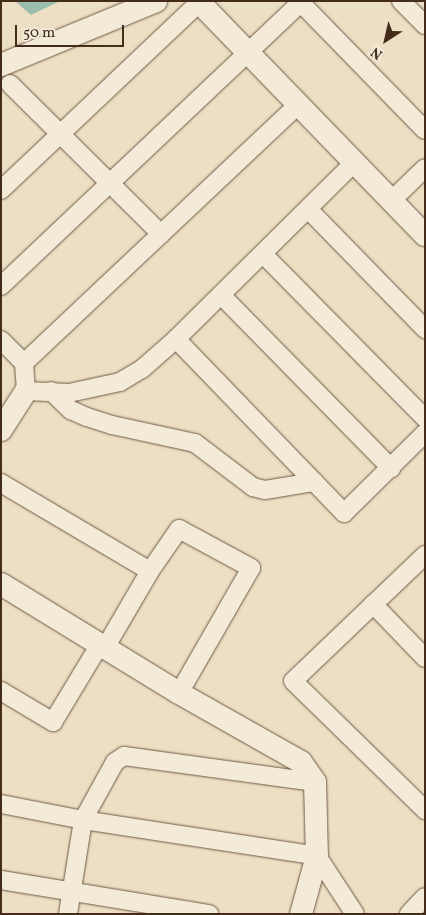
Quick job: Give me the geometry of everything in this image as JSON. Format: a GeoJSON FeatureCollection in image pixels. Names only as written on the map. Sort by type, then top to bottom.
{"type":"FeatureCollection","features":[{"type":"Feature","properties":{"kind":"street"},"geometry":{"type":"LineString","coordinates":[[1,50],[118,1]]}},
{"type":"Feature","properties":{"kind":"street"},"geometry":{"type":"LineString","coordinates":[[156,1],[3,79],[161,234]]}},
{"type":"Feature","properties":{"kind":"street"},"geometry":{"type":"LineString","coordinates":[[401,1],[425,25]]}},
{"type":"Feature","properties":{"kind":"street"},"geometry":{"type":"LineString","coordinates":[[1,190],[198,2],[425,235]]}},
{"type":"Feature","properties":{"kind":"street"},"geometry":{"type":"LineString","coordinates":[[1,286],[302,2],[425,130]]}},
{"type":"Feature","properties":{"kind":"street"},"geometry":{"type":"LineString","coordinates":[[24,363],[298,105]]}},
{"type":"Feature","properties":{"kind":"street"},"geometry":{"type":"LineString","coordinates":[[26,391],[70,393],[120,382],[142,369],[176,339],[354,163]]}},
{"type":"Feature","properties":{"kind":"street"},"geometry":{"type":"LineString","coordinates":[[391,201],[425,168]]}},
{"type":"Feature","properties":{"kind":"street"},"geometry":{"type":"LineString","coordinates":[[308,209],[425,329]]}},
{"type":"Feature","properties":{"kind":"street"},"geometry":{"type":"LineString","coordinates":[[263,254],[425,418]]}},
{"type":"Feature","properties":{"kind":"street"},"geometry":{"type":"LineString","coordinates":[[221,295],[391,468]]}},
{"type":"Feature","properties":{"kind":"street"},"geometry":{"type":"LineString","coordinates":[[176,339],[344,513],[425,434]]}},
{"type":"Feature","properties":{"kind":"street"},"geometry":{"type":"LineString","coordinates":[[1,340],[24,363],[26,391],[1,430]]}},
{"type":"Feature","properties":{"kind":"street"},"geometry":{"type":"LineString","coordinates":[[51,391],[71,410],[87,417],[112,425],[195,443],[253,487],[265,490],[314,482]]}},
{"type":"Feature","properties":{"kind":"street"},"geometry":{"type":"LineString","coordinates":[[1,483],[150,572]]}},
{"type":"Feature","properties":{"kind":"street"},"geometry":{"type":"LineString","coordinates":[[1,691],[52,722],[179,529],[251,568],[179,693]]}},
{"type":"Feature","properties":{"kind":"street"},"geometry":{"type":"LineString","coordinates":[[425,555],[293,681],[425,810]]}},
{"type":"Feature","properties":{"kind":"street"},"geometry":{"type":"LineString","coordinates":[[1,584],[179,693],[301,762],[315,782],[317,856],[302,914]]}},
{"type":"Feature","properties":{"kind":"street"},"geometry":{"type":"LineString","coordinates":[[373,604],[425,658]]}},
{"type":"Feature","properties":{"kind":"street"},"geometry":{"type":"LineString","coordinates":[[68,914],[83,820],[115,762],[124,756],[315,782]]}},
{"type":"Feature","properties":{"kind":"street"},"geometry":{"type":"LineString","coordinates":[[1,804],[83,820],[317,856],[355,914]]}},
{"type":"Feature","properties":{"kind":"street"},"geometry":{"type":"LineString","coordinates":[[1,880],[72,890],[209,914]]}},
{"type":"Feature","properties":{"kind":"street"},"geometry":{"type":"LineString","coordinates":[[409,914],[425,897]]}},
{"type":"Feature","properties":{"kind":"shaded area"},"geometry":{"type":"Polygon","coordinates":[[[15,1],[60,1],[31,15],[15,1]]]}}]}
